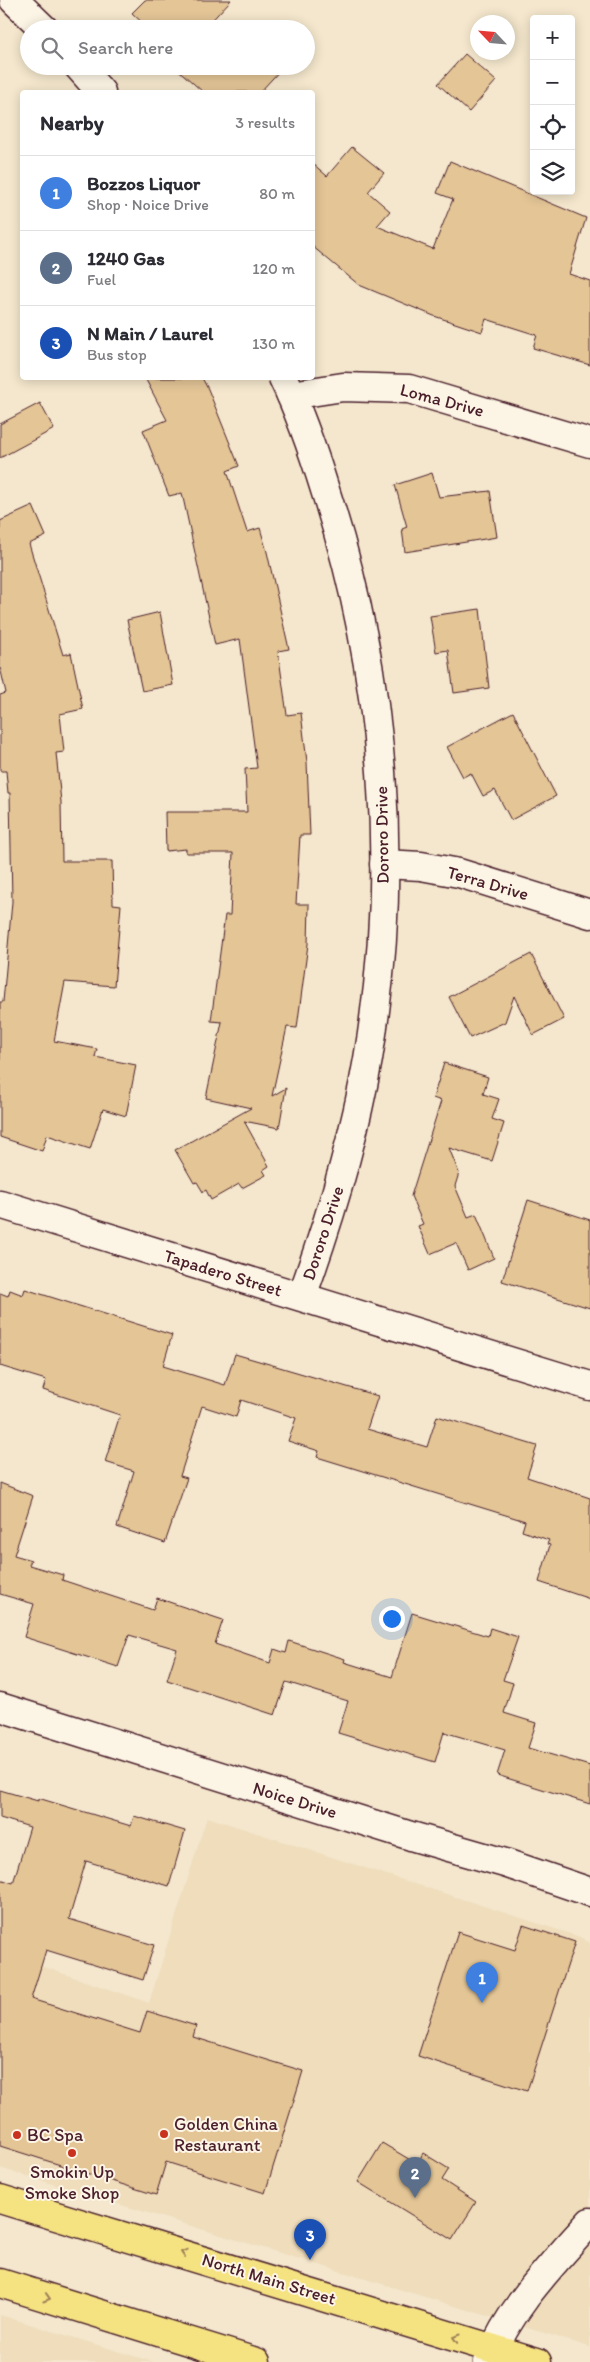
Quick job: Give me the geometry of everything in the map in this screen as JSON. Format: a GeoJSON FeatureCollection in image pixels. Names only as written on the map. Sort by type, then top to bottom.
{"type":"FeatureCollection","features":[{"type":"Feature","properties":{"kind":"main road","name":"North Main Street"},"geometry":{"type":"LineString","coordinates":[[0,2198],[491,2355],[537,2362]]}},
{"type":"Feature","properties":{"kind":"main road"},"geometry":{"type":"LineString","coordinates":[[0,2283],[256,2362]]}},
{"type":"Feature","properties":{"kind":"street"},"geometry":{"type":"LineString","coordinates":[[14,0],[35,20]]}},
{"type":"Feature","properties":{"kind":"street"},"geometry":{"type":"LineString","coordinates":[[86,75],[99,90]]}},
{"type":"Feature","properties":{"kind":"street","name":"Loma Drive"},"geometry":{"type":"LineString","coordinates":[[287,386],[409,389],[590,443]]}},
{"type":"Feature","properties":{"kind":"street","name":"Dororo Drive"},"geometry":{"type":"LineString","coordinates":[[287,386],[317,464],[340,535],[364,633],[378,732],[384,864],[381,942],[368,1060],[334,1205],[302,1296]]}},
{"type":"Feature","properties":{"kind":"street","name":"Terra Drive"},"geometry":{"type":"LineString","coordinates":[[384,864],[421,866],[459,873],[590,914]]}},
{"type":"Feature","properties":{"kind":"street","name":"Tapadero Street"},"geometry":{"type":"LineString","coordinates":[[0,1204],[590,1386]]}},
{"type":"Feature","properties":{"kind":"street","name":"Noice Drive"},"geometry":{"type":"LineString","coordinates":[[0,1707],[392,1830],[505,1863],[590,1892]]}},
{"type":"Feature","properties":{"kind":"street"},"geometry":{"type":"LineString","coordinates":[[491,2355],[508,2321],[529,2291],[590,2222]]}},
{"type":"Feature","properties":{"kind":"shaded area"},"geometry":{"type":"Polygon","coordinates":[[[207,1817],[580,1937],[590,1943],[590,2347],[0,2168],[0,1952],[149,2003],[207,1817]]]}},
{"type":"Feature","properties":{"kind":"shaded area"},"geometry":{"type":"Polygon","coordinates":[[[0,2315],[153,2362],[0,2362],[0,2315]]]}},
{"type":"Feature","properties":{"kind":"building"},"geometry":{"type":"Polygon","coordinates":[[[145,0],[231,0],[212,20],[139,20],[132,13],[145,0]]]}},
{"type":"Feature","properties":{"kind":"building"},"geometry":{"type":"Polygon","coordinates":[[[465,54],[496,81],[469,112],[438,84],[465,54]]]}},
{"type":"Feature","properties":{"kind":"building"},"geometry":{"type":"Polygon","coordinates":[[[184,75],[276,75],[262,90],[201,90],[184,75]]]}},
{"type":"Feature","properties":{"kind":"building"},"geometry":{"type":"Polygon","coordinates":[[[352,147],[384,173],[368,192],[390,211],[377,226],[433,249],[453,199],[437,193],[450,161],[586,218],[569,274],[590,281],[590,365],[533,348],[537,335],[486,319],[482,332],[434,316],[359,285],[315,248],[315,166],[327,176],[352,147]]]}},
{"type":"Feature","properties":{"kind":"building"},"geometry":{"type":"Polygon","coordinates":[[[146,380],[203,380],[239,466],[227,471],[247,532],[260,528],[267,552],[289,649],[278,651],[287,715],[301,713],[307,762],[310,835],[300,835],[296,904],[309,904],[308,944],[297,1028],[287,1027],[272,1096],[286,1088],[279,1128],[244,1121],[269,1166],[263,1170],[266,1175],[242,1188],[239,1184],[211,1200],[206,1190],[203,1192],[197,1182],[194,1183],[175,1150],[251,1108],[206,1098],[222,1022],[211,1021],[225,915],[230,915],[233,853],[186,853],[186,849],[166,851],[165,812],[247,812],[245,769],[257,768],[240,639],[215,645],[182,493],[169,496],[143,430],[167,420],[146,380]]]}},
{"type":"Feature","properties":{"kind":"building"},"geometry":{"type":"Polygon","coordinates":[[[40,403],[54,429],[0,458],[0,424],[40,403]]]}},
{"type":"Feature","properties":{"kind":"building"},"geometry":{"type":"Polygon","coordinates":[[[432,473],[439,497],[490,491],[497,537],[405,552],[402,529],[407,527],[395,485],[432,473]]]}},
{"type":"Feature","properties":{"kind":"building"},"geometry":{"type":"Polygon","coordinates":[[[33,506],[46,536],[29,544],[63,655],[71,653],[83,709],[60,714],[64,752],[56,753],[61,802],[62,861],[112,861],[113,904],[121,905],[114,986],[65,982],[54,1041],[97,1049],[95,1057],[136,1065],[126,1116],[103,1109],[90,1149],[47,1135],[42,1151],[0,1137],[0,1002],[3,1002],[12,902],[10,793],[8,793],[6,771],[0,771],[0,695],[6,693],[0,667],[0,521],[33,506]]]}},
{"type":"Feature","properties":{"kind":"building"},"geometry":{"type":"Polygon","coordinates":[[[480,609],[489,688],[454,693],[448,650],[436,652],[430,616],[480,609]]]}},
{"type":"Feature","properties":{"kind":"building"},"geometry":{"type":"Polygon","coordinates":[[[160,612],[173,685],[142,691],[127,620],[160,612]]]}},
{"type":"Feature","properties":{"kind":"building"},"geometry":{"type":"Polygon","coordinates":[[[513,712],[556,796],[511,820],[495,790],[483,796],[471,773],[463,777],[447,747],[513,712]]]}},
{"type":"Feature","properties":{"kind":"building"},"geometry":{"type":"Polygon","coordinates":[[[531,954],[564,1019],[533,1035],[514,996],[505,1022],[470,1038],[449,997],[531,954]]]}},
{"type":"Feature","properties":{"kind":"building"},"geometry":{"type":"Polygon","coordinates":[[[444,1063],[488,1077],[483,1094],[499,1099],[492,1119],[504,1123],[492,1161],[449,1148],[459,1173],[455,1186],[468,1217],[476,1214],[494,1258],[468,1270],[456,1243],[430,1254],[418,1226],[423,1224],[411,1196],[441,1101],[433,1098],[444,1063]]]}},
{"type":"Feature","properties":{"kind":"building"},"geometry":{"type":"Polygon","coordinates":[[[528,1200],[590,1220],[590,1308],[502,1281],[528,1200]]]}},
{"type":"Feature","properties":{"kind":"building"},"geometry":{"type":"Polygon","coordinates":[[[25,1289],[172,1335],[163,1366],[225,1385],[235,1354],[378,1396],[367,1429],[427,1447],[437,1416],[537,1446],[527,1477],[590,1498],[590,1599],[539,1582],[550,1545],[547,1544],[549,1540],[522,1531],[525,1521],[317,1457],[319,1451],[288,1441],[296,1418],[241,1400],[236,1417],[202,1406],[180,1476],[187,1478],[165,1543],[117,1527],[134,1471],[105,1462],[120,1415],[43,1390],[46,1380],[0,1366],[0,1293],[8,1296],[10,1290],[23,1295],[25,1289]]]}},
{"type":"Feature","properties":{"kind":"building"},"geometry":{"type":"Polygon","coordinates":[[[0,1483],[33,1496],[14,1555],[31,1560],[29,1565],[63,1575],[62,1580],[153,1610],[157,1598],[223,1620],[215,1644],[270,1663],[274,1649],[286,1653],[289,1641],[345,1659],[344,1662],[392,1677],[412,1613],[488,1636],[490,1628],[518,1637],[503,1680],[513,1683],[504,1713],[536,1723],[528,1748],[590,1766],[590,1804],[497,1775],[505,1750],[444,1732],[435,1762],[338,1733],[348,1701],[286,1682],[275,1715],[167,1680],[177,1649],[129,1635],[118,1667],[24,1637],[34,1604],[0,1594],[0,1483]]]}},
{"type":"Feature","properties":{"kind":"building"},"geometry":{"type":"Polygon","coordinates":[[[0,1790],[38,1801],[38,1798],[131,1826],[134,1816],[185,1831],[169,1886],[86,1861],[69,1919],[154,1945],[143,1980],[46,1950],[31,1999],[140,2033],[147,2011],[196,2026],[193,2037],[303,2071],[265,2193],[166,2162],[156,2195],[0,2146],[0,1879],[13,1883],[30,1827],[0,1818],[0,1790]]]}},
{"type":"Feature","properties":{"kind":"building"},"geometry":{"type":"Polygon","coordinates":[[[523,1925],[575,1942],[527,2091],[418,2056],[458,1932],[515,1950],[523,1925]]]}},
{"type":"Feature","properties":{"kind":"building"},"geometry":{"type":"Polygon","coordinates":[[[382,2143],[417,2164],[423,2153],[449,2169],[442,2180],[476,2202],[452,2240],[358,2182],[382,2143]]]}},
{"type":"Feature","properties":{"kind":"place","name":"Bozzos Liquor"},"geometry":{"type":"Point","coordinates":[482,2003]}},
{"type":"Feature","properties":{"kind":"place","name":"Golden China Restaurant"},"geometry":{"type":"Point","coordinates":[164,2134]}},
{"type":"Feature","properties":{"kind":"place","name":"BC Spa"},"geometry":{"type":"Point","coordinates":[17,2135]}},
{"type":"Feature","properties":{"kind":"place","name":"Smokin Up Smoke Shop"},"geometry":{"type":"Point","coordinates":[72,2153]}},
{"type":"Feature","properties":{"kind":"place","name":"1240 Gas"},"geometry":{"type":"Point","coordinates":[415,2198]}},
{"type":"Feature","properties":{"kind":"place","name":"N Main / Laurel"},"geometry":{"type":"Point","coordinates":[310,2260]}}]}
